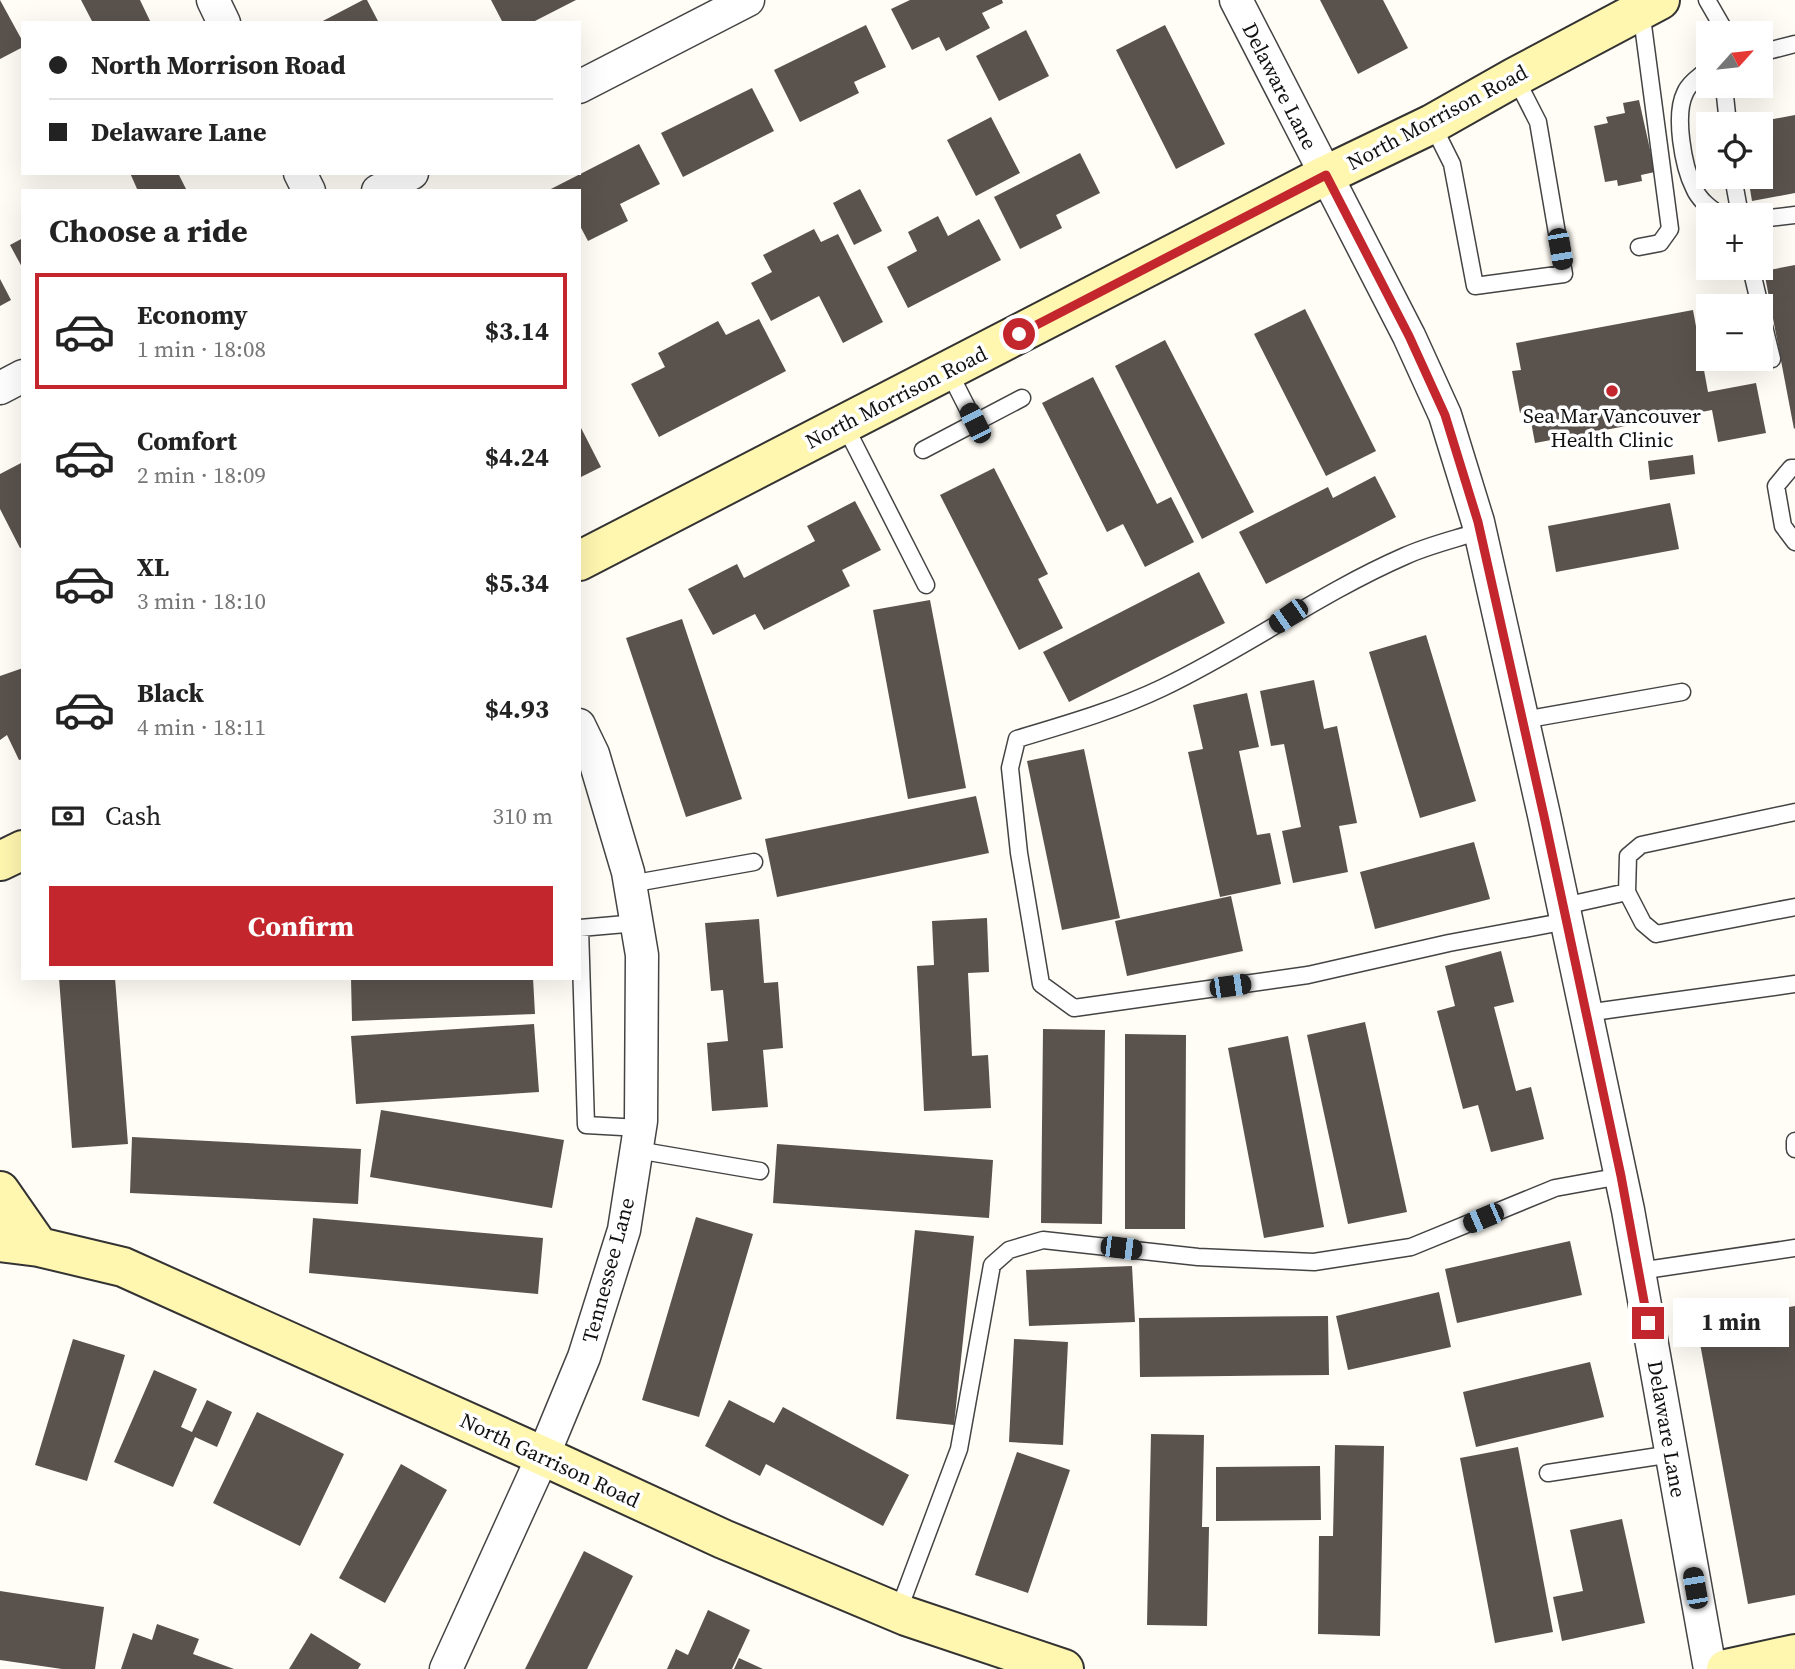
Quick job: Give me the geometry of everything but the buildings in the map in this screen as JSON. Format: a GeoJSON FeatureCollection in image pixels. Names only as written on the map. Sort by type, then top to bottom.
{"type":"FeatureCollection","features":[{"type":"Feature","properties":{"kind":"street"},"geometry":{"type":"LineString","coordinates":[[213,0],[223,21]]}},
{"type":"Feature","properties":{"kind":"street"},"geometry":{"type":"LineString","coordinates":[[581,86],[694,12],[748,0]]}},
{"type":"Feature","properties":{"kind":"street","name":"Delaware Lane"},"geometry":{"type":"LineString","coordinates":[[1236,0],[1409,336],[1445,415],[1480,531],[1621,1176],[1710,1669]]}},
{"type":"Feature","properties":{"kind":"street","name":"North Morrison Road"},"geometry":{"type":"LineString","coordinates":[[581,560],[1326,175],[1432,124],[1515,76],[1650,5]]}},
{"type":"Feature","properties":{"kind":"street"},"geometry":{"type":"LineString","coordinates":[[382,189],[408,175]]}},
{"type":"Feature","properties":{"kind":"street"},"geometry":{"type":"LineString","coordinates":[[0,388],[21,377]]}},
{"type":"Feature","properties":{"kind":"street","name":"Tennessee Lane"},"geometry":{"type":"LineString","coordinates":[[446,1669],[544,1456],[584,1357],[624,1230],[639,1139],[642,955],[630,884],[593,754],[581,729]]}},
{"type":"Feature","properties":{"kind":"street"},"geometry":{"type":"LineString","coordinates":[[0,861],[21,851]]}},
{"type":"Feature","properties":{"kind":"street"},"geometry":{"type":"LineString","coordinates":[[0,1191],[39,1247]]}},
{"type":"Feature","properties":{"kind":"street","name":"North Garrison Road"},"geometry":{"type":"LineString","coordinates":[[0,1242],[39,1247],[123,1267],[723,1539],[898,1612],[1064,1669]]}},
{"type":"Feature","properties":{"kind":"street"},"geometry":{"type":"LineString","coordinates":[[1726,1669],[1795,1654]]}},
{"type":"Feature","properties":{"kind":"lane"},"geometry":{"type":"LineString","coordinates":[[1707,0],[1719,21]]}},
{"type":"Feature","properties":{"kind":"lane"},"geometry":{"type":"LineString","coordinates":[[1639,247],[1660,243],[1670,229],[1650,5]]}},
{"type":"Feature","properties":{"kind":"lane"},"geometry":{"type":"LineString","coordinates":[[1773,49],[1795,44]]}},
{"type":"Feature","properties":{"kind":"lane"},"geometry":{"type":"LineString","coordinates":[[1432,124],[1452,163],[1475,286],[1564,274],[1538,122],[1515,76]]}},
{"type":"Feature","properties":{"kind":"lane"},"geometry":{"type":"LineString","coordinates":[[1696,81],[1685,91],[1679,113],[1686,166],[1694,190],[1704,203]]}},
{"type":"Feature","properties":{"kind":"lane"},"geometry":{"type":"LineString","coordinates":[[1773,218],[1795,215]]}},
{"type":"Feature","properties":{"kind":"lane"},"geometry":{"type":"LineString","coordinates":[[948,370],[975,423]]}},
{"type":"Feature","properties":{"kind":"lane"},"geometry":{"type":"LineString","coordinates":[[923,450],[1022,398]]}},
{"type":"Feature","properties":{"kind":"lane"},"geometry":{"type":"LineString","coordinates":[[844,424],[926,585]]}},
{"type":"Feature","properties":{"kind":"lane"},"geometry":{"type":"LineString","coordinates":[[1795,468],[1791,468],[1776,486],[1783,526],[1795,542]]}},
{"type":"Feature","properties":{"kind":"lane"},"geometry":{"type":"LineString","coordinates":[[1480,531],[1406,555],[1288,616],[1255,639],[1163,688],[1110,710],[1017,739],[1010,768],[1019,853],[1041,984],[1074,1008],[1308,975],[1565,913],[1627,892]]}},
{"type":"Feature","properties":{"kind":"lane"},"geometry":{"type":"LineString","coordinates":[[1523,720],[1682,692]]}},
{"type":"Feature","properties":{"kind":"lane"},"geometry":{"type":"LineString","coordinates":[[1795,812],[1641,845],[1628,856],[1627,892],[1643,923],[1656,934],[1795,906]]}},
{"type":"Feature","properties":{"kind":"lane"},"geometry":{"type":"LineString","coordinates":[[630,884],[754,862]]}},
{"type":"Feature","properties":{"kind":"lane"},"geometry":{"type":"LineString","coordinates":[[581,928],[637,923]]}},
{"type":"Feature","properties":{"kind":"lane"},"geometry":{"type":"LineString","coordinates":[[581,961],[586,1125],[761,1171]]}},
{"type":"Feature","properties":{"kind":"lane"},"geometry":{"type":"LineString","coordinates":[[1587,1013],[1795,984]]}},
{"type":"Feature","properties":{"kind":"lane"},"geometry":{"type":"LineString","coordinates":[[1795,1141],[1795,1149]]}},
{"type":"Feature","properties":{"kind":"lane"},"geometry":{"type":"LineString","coordinates":[[898,1612],[959,1449],[992,1265],[1009,1250],[1043,1240],[1198,1257],[1314,1262],[1411,1247],[1555,1188],[1621,1176]]}},
{"type":"Feature","properties":{"kind":"lane"},"geometry":{"type":"LineString","coordinates":[[1639,1271],[1795,1248]]}},
{"type":"Feature","properties":{"kind":"lane"},"geometry":{"type":"LineString","coordinates":[[1548,1473],[1672,1454]]}},
{"type":"Feature","properties":{"kind":"place","name":"Sea Mar Vancouver Health Clinic"},"geometry":{"type":"Point","coordinates":[1612,391]}},
{"type":"Feature","properties":{"kind":"route"},"geometry":{"type":"LineString","coordinates":[[1019,334],[1326,175],[1409,336],[1445,415],[1478,522],[1621,1176],[1648,1323]]}}]}
